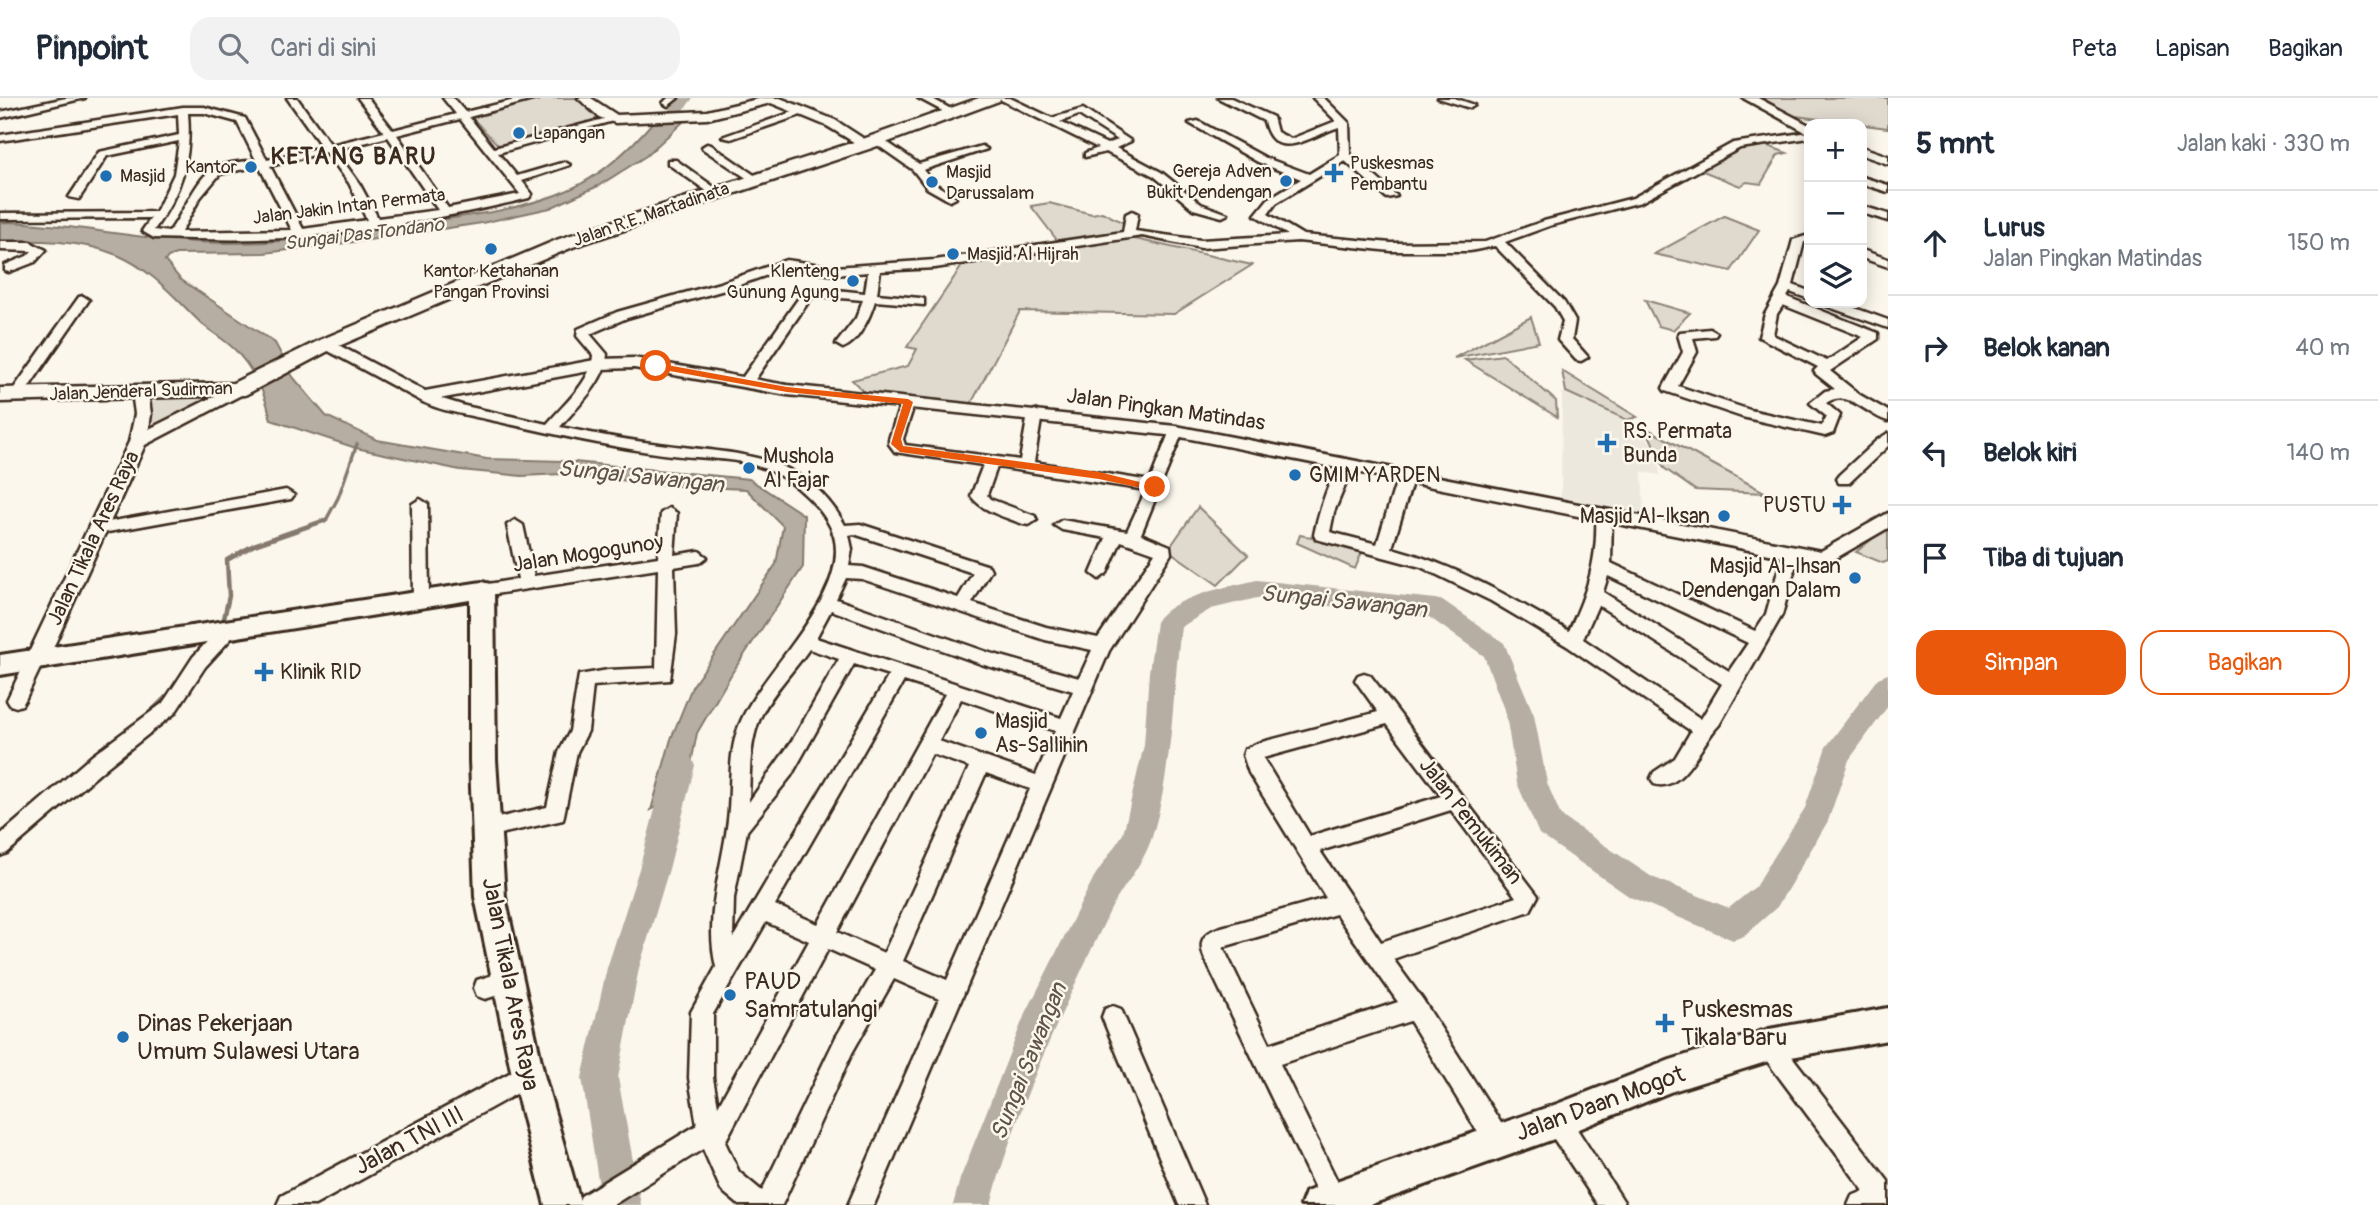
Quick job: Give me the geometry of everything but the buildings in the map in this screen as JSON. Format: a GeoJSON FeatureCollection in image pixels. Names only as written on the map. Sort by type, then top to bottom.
{"type":"FeatureCollection","features":[{"type":"Feature","properties":{"kind":"highway","name":"Jalan R.E. Martadinata"},"geometry":{"type":"LineString","coordinates":[[321,347],[566,243],[872,142],[994,98]]}},
{"type":"Feature","properties":{"kind":"highway","name":"Jalan Jenderal Sudirman"},"geometry":{"type":"LineString","coordinates":[[8,394],[240,388],[321,347]]}},
{"type":"Feature","properties":{"kind":"main road","name":"Jalan Tikala Ares Raya"},"geometry":{"type":"LineString","coordinates":[[0,665],[482,590],[486,828],[482,899],[496,985],[528,1075],[563,1205]]}},
{"type":"Feature","properties":{"kind":"main road","name":"Jalan Daan Mogot"},"geometry":{"type":"LineString","coordinates":[[1329,1203],[1497,1140],[1557,1121],[1670,1076],[1769,1045],[1888,1024]]}},
{"type":"Feature","properties":{"kind":"street"},"geometry":{"type":"LineString","coordinates":[[0,115],[80,98]]}},
{"type":"Feature","properties":{"kind":"street"},"geometry":{"type":"LineString","coordinates":[[292,98],[354,183],[374,222]]}},
{"type":"Feature","properties":{"kind":"street"},"geometry":{"type":"LineString","coordinates":[[363,98],[445,212]]}},
{"type":"Feature","properties":{"kind":"street"},"geometry":{"type":"LineString","coordinates":[[448,98],[515,180],[565,165]]}},
{"type":"Feature","properties":{"kind":"street"},"geometry":{"type":"LineString","coordinates":[[195,104],[185,137],[185,157],[178,179],[160,215],[148,230],[154,234],[172,235],[183,222],[200,190],[216,172],[390,134],[517,100],[535,98]]}},
{"type":"Feature","properties":{"kind":"street"},"geometry":{"type":"LineString","coordinates":[[584,98],[603,114],[615,119]]}},
{"type":"Feature","properties":{"kind":"street"},"geometry":{"type":"LineString","coordinates":[[923,98],[953,113]]}},
{"type":"Feature","properties":{"kind":"street"},"geometry":{"type":"LineString","coordinates":[[1002,98],[1168,180],[1185,201],[1196,208],[1222,214]]}},
{"type":"Feature","properties":{"kind":"street"},"geometry":{"type":"LineString","coordinates":[[1223,98],[1269,119],[1272,133],[1286,141],[1305,141],[1329,124],[1344,123]]}},
{"type":"Feature","properties":{"kind":"street"},"geometry":{"type":"LineString","coordinates":[[1318,98],[1344,123],[1345,155],[1391,196]]}},
{"type":"Feature","properties":{"kind":"street"},"geometry":{"type":"LineString","coordinates":[[1443,98],[1470,105]]}},
{"type":"Feature","properties":{"kind":"street"},"geometry":{"type":"LineString","coordinates":[[1749,98],[1804,129]]}},
{"type":"Feature","properties":{"kind":"street"},"geometry":{"type":"LineString","coordinates":[[493,151],[615,119],[707,115],[767,99],[777,100],[872,142],[917,168],[931,187],[950,198]]}},
{"type":"Feature","properties":{"kind":"street"},"geometry":{"type":"LineString","coordinates":[[0,138],[195,104],[241,120],[299,233]]}},
{"type":"Feature","properties":{"kind":"street"},"geometry":{"type":"LineString","coordinates":[[727,137],[801,112]]}},
{"type":"Feature","properties":{"kind":"street"},"geometry":{"type":"LineString","coordinates":[[1051,122],[1082,112],[1126,141],[1089,155]]}},
{"type":"Feature","properties":{"kind":"street"},"geometry":{"type":"LineString","coordinates":[[1194,123],[1256,157],[1309,178]]}},
{"type":"Feature","properties":{"kind":"street"},"geometry":{"type":"LineString","coordinates":[[550,429],[600,364],[600,354],[582,333],[622,315],[724,286],[786,264],[826,271],[874,269],[966,260],[1148,233],[1200,244],[1305,239],[1422,249],[1470,247],[1646,196],[1737,145],[1804,133]]}},
{"type":"Feature","properties":{"kind":"street"},"geometry":{"type":"LineString","coordinates":[[75,197],[103,154],[185,137]]}},
{"type":"Feature","properties":{"kind":"street"},"geometry":{"type":"LineString","coordinates":[[707,147],[755,179]]}},
{"type":"Feature","properties":{"kind":"street"},"geometry":{"type":"LineString","coordinates":[[917,168],[982,149]]}},
{"type":"Feature","properties":{"kind":"street"},"geometry":{"type":"LineString","coordinates":[[1305,239],[1261,215],[1272,201],[1345,155]]}},
{"type":"Feature","properties":{"kind":"street"},"geometry":{"type":"LineString","coordinates":[[1867,158],[1888,160]]}},
{"type":"Feature","properties":{"kind":"street"},"geometry":{"type":"LineString","coordinates":[[672,163],[715,192]]}},
{"type":"Feature","properties":{"kind":"street","name":"Jalan Jakin Intan Permata"},"geometry":{"type":"LineString","coordinates":[[172,235],[242,236],[299,233],[514,201],[526,194],[515,180]]}},
{"type":"Feature","properties":{"kind":"street"},"geometry":{"type":"LineString","coordinates":[[1867,182],[1888,189]]}},
{"type":"Feature","properties":{"kind":"street"},"geometry":{"type":"LineString","coordinates":[[1867,211],[1888,218]]}},
{"type":"Feature","properties":{"kind":"street"},"geometry":{"type":"LineString","coordinates":[[1129,234],[1132,214]]}},
{"type":"Feature","properties":{"kind":"street"},"geometry":{"type":"LineString","coordinates":[[0,216],[160,215]]}},
{"type":"Feature","properties":{"kind":"street"},"geometry":{"type":"LineString","coordinates":[[1804,234],[1799,240],[1783,293],[1771,314],[1766,337],[1828,366]]}},
{"type":"Feature","properties":{"kind":"street"},"geometry":{"type":"LineString","coordinates":[[1497,241],[1560,305],[1569,321],[1565,340],[1581,357]]}},
{"type":"Feature","properties":{"kind":"street"},"geometry":{"type":"LineString","coordinates":[[0,246],[30,246],[40,250],[31,259],[5,268],[0,282]]}},
{"type":"Feature","properties":{"kind":"street"},"geometry":{"type":"LineString","coordinates":[[1867,256],[1888,262]]}},
{"type":"Feature","properties":{"kind":"street"},"geometry":{"type":"LineString","coordinates":[[843,344],[860,324],[872,298],[874,269]]}},
{"type":"Feature","properties":{"kind":"street"},"geometry":{"type":"LineString","coordinates":[[747,381],[807,295],[817,292],[920,302]]}},
{"type":"Feature","properties":{"kind":"street"},"geometry":{"type":"LineString","coordinates":[[1783,293],[1804,295]]}},
{"type":"Feature","properties":{"kind":"street"},"geometry":{"type":"LineString","coordinates":[[1783,293],[1888,342]]}},
{"type":"Feature","properties":{"kind":"street"},"geometry":{"type":"LineString","coordinates":[[8,394],[83,300]]}},
{"type":"Feature","properties":{"kind":"street"},"geometry":{"type":"LineString","coordinates":[[1844,308],[1888,324]]}},
{"type":"Feature","properties":{"kind":"street"},"geometry":{"type":"LineString","coordinates":[[1710,333],[1685,335],[1690,352],[1669,386],[1671,389],[1747,414],[1825,431],[1828,430],[1833,415],[1817,403],[1832,393],[1847,392]]}},
{"type":"Feature","properties":{"kind":"street"},"geometry":{"type":"LineString","coordinates":[[1873,336],[1823,369],[1822,373],[1888,417]]}},
{"type":"Feature","properties":{"kind":"street"},"geometry":{"type":"LineString","coordinates":[[321,347],[423,397],[458,409],[664,450],[758,460],[798,482],[823,505],[842,531],[845,547],[842,572],[805,642],[755,710],[749,724],[720,936],[727,968]]}},
{"type":"Feature","properties":{"kind":"street","name":"Jalan Pingkan Matindas"},"geometry":{"type":"LineString","coordinates":[[423,397],[600,364],[634,363],[787,390],[1035,414],[1176,431],[1566,506],[1604,517],[1825,558],[1888,519]]}},
{"type":"Feature","properties":{"kind":"street","name":"Jalan Tikala Ares Raya"},"geometry":{"type":"LineString","coordinates":[[36,660],[138,442],[240,388]]}},
{"type":"Feature","properties":{"kind":"street"},"geometry":{"type":"LineString","coordinates":[[138,442],[143,414],[140,392]]}},
{"type":"Feature","properties":{"kind":"street"},"geometry":{"type":"LineString","coordinates":[[908,402],[896,444],[900,449],[1099,476],[1155,487]]}},
{"type":"Feature","properties":{"kind":"street"},"geometry":{"type":"LineString","coordinates":[[1026,466],[1035,414]]}},
{"type":"Feature","properties":{"kind":"street"},"geometry":{"type":"LineString","coordinates":[[1099,573],[1155,487],[1176,431]]}},
{"type":"Feature","properties":{"kind":"street"},"geometry":{"type":"LineString","coordinates":[[1844,479],[1866,462],[1875,448],[1888,438]]}},
{"type":"Feature","properties":{"kind":"street"},"geometry":{"type":"LineString","coordinates":[[991,462],[979,496],[985,503],[1029,520]]}},
{"type":"Feature","properties":{"kind":"street"},"geometry":{"type":"LineString","coordinates":[[1347,464],[1326,512],[1322,535],[1442,570],[1507,602],[1573,641],[1702,729]]}},
{"type":"Feature","properties":{"kind":"street"},"geometry":{"type":"LineString","coordinates":[[1383,552],[1406,476]]}},
{"type":"Feature","properties":{"kind":"street"},"geometry":{"type":"LineString","coordinates":[[97,528],[286,495]]}},
{"type":"Feature","properties":{"kind":"street"},"geometry":{"type":"LineString","coordinates":[[421,504],[421,600]]}},
{"type":"Feature","properties":{"kind":"street"},"geometry":{"type":"LineString","coordinates":[[486,828],[556,814],[568,752],[579,731],[585,680],[664,676],[669,625],[665,562],[669,513]]}},
{"type":"Feature","properties":{"kind":"street"},"geometry":{"type":"LineString","coordinates":[[1573,641],[1604,567],[1604,517]]}},
{"type":"Feature","properties":{"kind":"street"},"geometry":{"type":"LineString","coordinates":[[515,525],[527,583]]}},
{"type":"Feature","properties":{"kind":"street"},"geometry":{"type":"LineString","coordinates":[[861,1205],[1084,687],[1119,618],[1150,579],[1164,550],[1124,536],[1062,526]]}},
{"type":"Feature","properties":{"kind":"street"},"geometry":{"type":"LineString","coordinates":[[842,531],[854,528],[984,570],[962,605]]}},
{"type":"Feature","properties":{"kind":"street"},"geometry":{"type":"LineString","coordinates":[[1661,778],[1682,764],[1702,729],[1712,720],[1732,682],[1768,626],[1780,600],[1791,552]]}},
{"type":"Feature","properties":{"kind":"street","name":"Jalan Mogogunoy"},"geometry":{"type":"LineString","coordinates":[[482,590],[699,557]]}},
{"type":"Feature","properties":{"kind":"street"},"geometry":{"type":"LineString","coordinates":[[1604,567],[1758,640]]}},
{"type":"Feature","properties":{"kind":"street"},"geometry":{"type":"LineString","coordinates":[[842,572],[863,573],[1045,633],[1103,646]]}},
{"type":"Feature","properties":{"kind":"street"},"geometry":{"type":"LineString","coordinates":[[1593,594],[1732,682]]}},
{"type":"Feature","properties":{"kind":"street"},"geometry":{"type":"LineString","coordinates":[[826,602],[987,659],[1084,687]]}},
{"type":"Feature","properties":{"kind":"street"},"geometry":{"type":"LineString","coordinates":[[0,847],[105,757],[169,708],[222,629]]}},
{"type":"Feature","properties":{"kind":"street"},"geometry":{"type":"LineString","coordinates":[[805,642],[1067,727]]}},
{"type":"Feature","properties":{"kind":"street"},"geometry":{"type":"LineString","coordinates":[[737,827],[763,799],[813,723],[850,656]]}},
{"type":"Feature","properties":{"kind":"street"},"geometry":{"type":"LineString","coordinates":[[16,700],[36,660]]}},
{"type":"Feature","properties":{"kind":"street"},"geometry":{"type":"LineString","coordinates":[[759,1205],[730,1181],[711,1136],[701,1078],[702,1012],[900,672]]}},
{"type":"Feature","properties":{"kind":"street","name":"Jalan Pemukiman"},"geometry":{"type":"LineString","coordinates":[[1364,680],[1521,884],[1528,899],[1523,904],[1377,954]]}},
{"type":"Feature","properties":{"kind":"street"},"geometry":{"type":"LineString","coordinates":[[598,1200],[711,1136],[957,690]]}},
{"type":"Feature","properties":{"kind":"street"},"geometry":{"type":"LineString","coordinates":[[1390,716],[1258,751],[1252,755],[1256,766],[1341,903],[1415,1008],[1497,1140]]}},
{"type":"Feature","properties":{"kind":"street"},"geometry":{"type":"LineString","coordinates":[[928,745],[1042,785]]}},
{"type":"Feature","properties":{"kind":"street"},"geometry":{"type":"LineString","coordinates":[[769,1205],[844,1045],[889,967],[980,765]]}},
{"type":"Feature","properties":{"kind":"street"},"geometry":{"type":"LineString","coordinates":[[1307,846],[1455,800]]}},
{"type":"Feature","properties":{"kind":"street"},"geometry":{"type":"LineString","coordinates":[[1329,1203],[1266,1057],[1213,952],[1212,942],[1341,903]]}},
{"type":"Feature","properties":{"kind":"street"},"geometry":{"type":"LineString","coordinates":[[762,910],[953,994]]}},
{"type":"Feature","properties":{"kind":"street"},"geometry":{"type":"LineString","coordinates":[[1266,1057],[1415,1008]]}},
{"type":"Feature","properties":{"kind":"street"},"geometry":{"type":"LineString","coordinates":[[1113,1017],[1192,1205]]}},
{"type":"Feature","properties":{"kind":"street"},"geometry":{"type":"LineString","coordinates":[[1769,1045],[1880,1199]]}},
{"type":"Feature","properties":{"kind":"street","name":"Jalan TNI III"},"geometry":{"type":"LineString","coordinates":[[303,1201],[528,1075]]}},
{"type":"Feature","properties":{"kind":"street"},"geometry":{"type":"LineString","coordinates":[[1557,1121],[1613,1205]]}},
{"type":"Feature","properties":{"kind":"shaded area","name":"Lapangan"},"geometry":{"type":"Polygon","coordinates":[[[542,98],[581,98],[605,119],[500,147],[470,116],[542,98]]]}},
{"type":"Feature","properties":{"kind":"shaded area"},"geometry":{"type":"Polygon","coordinates":[[[1754,98],[1888,98],[1888,128],[1867,125],[1867,119],[1819,119],[1788,115],[1754,98]]]}},
{"type":"Feature","properties":{"kind":"shaded area"},"geometry":{"type":"Polygon","coordinates":[[[1757,142],[1787,153],[1778,155],[1761,184],[1747,182],[1740,186],[1698,169],[1738,146],[1757,142]]]}},
{"type":"Feature","properties":{"kind":"shaded area"},"geometry":{"type":"Polygon","coordinates":[[[1049,203],[1092,214],[1102,212],[1128,225],[1123,232],[1060,244],[1031,206],[1049,203]]]}},
{"type":"Feature","properties":{"kind":"shaded area"},"geometry":{"type":"Polygon","coordinates":[[[1724,216],[1759,230],[1731,271],[1654,254],[1724,216]]]}},
{"type":"Feature","properties":{"kind":"shaded area"},"geometry":{"type":"Polygon","coordinates":[[[1126,237],[1252,265],[1174,314],[1020,311],[971,404],[870,398],[852,380],[908,366],[917,349],[907,347],[966,260],[1126,237]]]}},
{"type":"Feature","properties":{"kind":"shaded area"},"geometry":{"type":"Polygon","coordinates":[[[1645,300],[1690,313],[1673,330],[1658,326],[1645,300]]]}},
{"type":"Feature","properties":{"kind":"shaded area"},"geometry":{"type":"Polygon","coordinates":[[[1531,317],[1539,342],[1454,358],[1531,317]]]}},
{"type":"Feature","properties":{"kind":"shaded area"},"geometry":{"type":"Polygon","coordinates":[[[1503,355],[1556,401],[1557,417],[1465,360],[1503,355]]]}},
{"type":"Feature","properties":{"kind":"shaded area"},"geometry":{"type":"Polygon","coordinates":[[[1562,371],[1637,417],[1627,420],[1566,392],[1562,371]]]}},
{"type":"Feature","properties":{"kind":"shaded area"},"geometry":{"type":"Polygon","coordinates":[[[231,391],[140,439],[142,393],[231,391]]]}},
{"type":"Feature","properties":{"kind":"shaded area"},"geometry":{"type":"Polygon","coordinates":[[[1571,391],[1640,428],[1650,442],[1658,461],[1660,475],[1642,472],[1644,517],[1561,500],[1562,393],[1571,391]]]}},
{"type":"Feature","properties":{"kind":"shaded area"},"geometry":{"type":"Polygon","coordinates":[[[1646,428],[1766,493],[1695,490],[1664,468],[1646,428]]]}},
{"type":"Feature","properties":{"kind":"shaded area"},"geometry":{"type":"Polygon","coordinates":[[[1198,507],[1248,555],[1218,585],[1168,550],[1198,507]]]}},
{"type":"Feature","properties":{"kind":"shaded area"},"geometry":{"type":"Polygon","coordinates":[[[1888,526],[1888,561],[1883,563],[1856,552],[1888,526]]]}},
{"type":"Feature","properties":{"kind":"shaded area"},"geometry":{"type":"Polygon","coordinates":[[[1300,535],[1364,547],[1355,569],[1297,543],[1300,535]]]}},
{"type":"Feature","properties":{"kind":"water"},"geometry":{"type":"Polygon","coordinates":[[[684,121],[646,156],[598,186],[550,208],[482,223],[362,241],[264,253],[176,254],[165,261],[180,279],[275,343],[293,377],[326,416],[377,440],[487,459],[564,461],[749,479],[804,515],[803,567],[732,673],[697,733],[682,810],[673,798],[651,810],[671,739],[692,687],[776,564],[783,526],[746,489],[677,486],[562,474],[522,476],[460,470],[356,448],[271,420],[259,384],[238,353],[141,268],[117,255],[89,246],[44,241],[0,241],[0,222],[49,225],[171,240],[233,243],[307,239],[492,212],[542,200],[581,184],[616,159],[652,123],[684,121]]]}},
{"type":"Feature","properties":{"kind":"waterway","name":"Sungai Das Tondano"},"geometry":{"type":"LineString","coordinates":[[653,141],[686,98]]}},
{"type":"Feature","properties":{"kind":"waterway"},"geometry":{"type":"LineString","coordinates":[[325,522],[338,498],[357,444]]}},
{"type":"Feature","properties":{"kind":"waterway"},"geometry":{"type":"LineString","coordinates":[[223,623],[229,596],[227,560],[254,545],[326,520]]}},
{"type":"Feature","properties":{"kind":"waterway","name":"Sungai Sawangan"},"geometry":{"type":"LineString","coordinates":[[972,1205],[979,1179],[1035,1031],[1105,887],[1137,838],[1158,745],[1162,672],[1169,622],[1204,602],[1257,589],[1435,608],[1495,650],[1520,715],[1532,783],[1550,825],[1641,887],[1733,925],[1766,897],[1818,812],[1836,755],[1888,685]]}},
{"type":"Feature","properties":{"kind":"waterway"},"geometry":{"type":"LineString","coordinates":[[143,719],[172,691]]}},
{"type":"Feature","properties":{"kind":"waterway","name":"Sungai Sawangan"},"geometry":{"type":"LineString","coordinates":[[622,1205],[619,1200],[600,1078],[623,968],[654,869],[681,765]]}},
{"type":"Feature","properties":{"kind":"place","name":"Lapangan"},"geometry":{"type":"Point","coordinates":[519,133]}},
{"type":"Feature","properties":{"kind":"place","name":"Kantor"},"geometry":{"type":"Point","coordinates":[251,167]}},
{"type":"Feature","properties":{"kind":"place","name":"Puskesmas Pembantu"},"geometry":{"type":"Point","coordinates":[1334,173]}},
{"type":"Feature","properties":{"kind":"place","name":"Masjid"},"geometry":{"type":"Point","coordinates":[106,176]}},
{"type":"Feature","properties":{"kind":"place","name":"Gereja Adven Bukit Dendengan"},"geometry":{"type":"Point","coordinates":[1286,181]}},
{"type":"Feature","properties":{"kind":"place","name":"Masjid Darussalam"},"geometry":{"type":"Point","coordinates":[932,182]}},
{"type":"Feature","properties":{"kind":"place","name":"Kantor Ketahanan Pangan Provinsi"},"geometry":{"type":"Point","coordinates":[491,249]}},
{"type":"Feature","properties":{"kind":"place","name":"Masjid Al Hijrah"},"geometry":{"type":"Point","coordinates":[953,254]}},
{"type":"Feature","properties":{"kind":"place","name":"Klenteng Gunung Agung"},"geometry":{"type":"Point","coordinates":[853,281]}},
{"type":"Feature","properties":{"kind":"place","name":"RS. Permata Bunda"},"geometry":{"type":"Point","coordinates":[1607,443]}},
{"type":"Feature","properties":{"kind":"place","name":"Mushola Al Fajar"},"geometry":{"type":"Point","coordinates":[749,468]}},
{"type":"Feature","properties":{"kind":"place","name":"GMIM YARDEN"},"geometry":{"type":"Point","coordinates":[1295,475]}},
{"type":"Feature","properties":{"kind":"place","name":"PUSTU"},"geometry":{"type":"Point","coordinates":[1842,505]}},
{"type":"Feature","properties":{"kind":"place","name":"Masjid Al-Iksan"},"geometry":{"type":"Point","coordinates":[1724,516]}},
{"type":"Feature","properties":{"kind":"place","name":"Masjid Al-Ihsan Dendengan Dalam"},"geometry":{"type":"Point","coordinates":[1855,578]}},
{"type":"Feature","properties":{"kind":"place","name":"Klinik RID"},"geometry":{"type":"Point","coordinates":[264,672]}},
{"type":"Feature","properties":{"kind":"place","name":"Masjid As-Sallihin"},"geometry":{"type":"Point","coordinates":[981,733]}},
{"type":"Feature","properties":{"kind":"place","name":"PAUD Samratulangi"},"geometry":{"type":"Point","coordinates":[730,995]}},
{"type":"Feature","properties":{"kind":"place","name":"Puskesmas Tikala Baru"},"geometry":{"type":"Point","coordinates":[1665,1023]}},
{"type":"Feature","properties":{"kind":"place","name":"Dinas Pekerjaan Umum Sulawesi Utara"},"geometry":{"type":"Point","coordinates":[123,1037]}},
{"type":"Feature","properties":{"kind":"district","name":"KETANG BARU"},"geometry":{"type":"Point","coordinates":[354,156]}},
{"type":"Feature","properties":{"kind":"route"},"geometry":{"type":"LineString","coordinates":[[656,366],[787,390],[908,402],[896,444],[900,449],[1099,476],[1155,487]]}}]}
